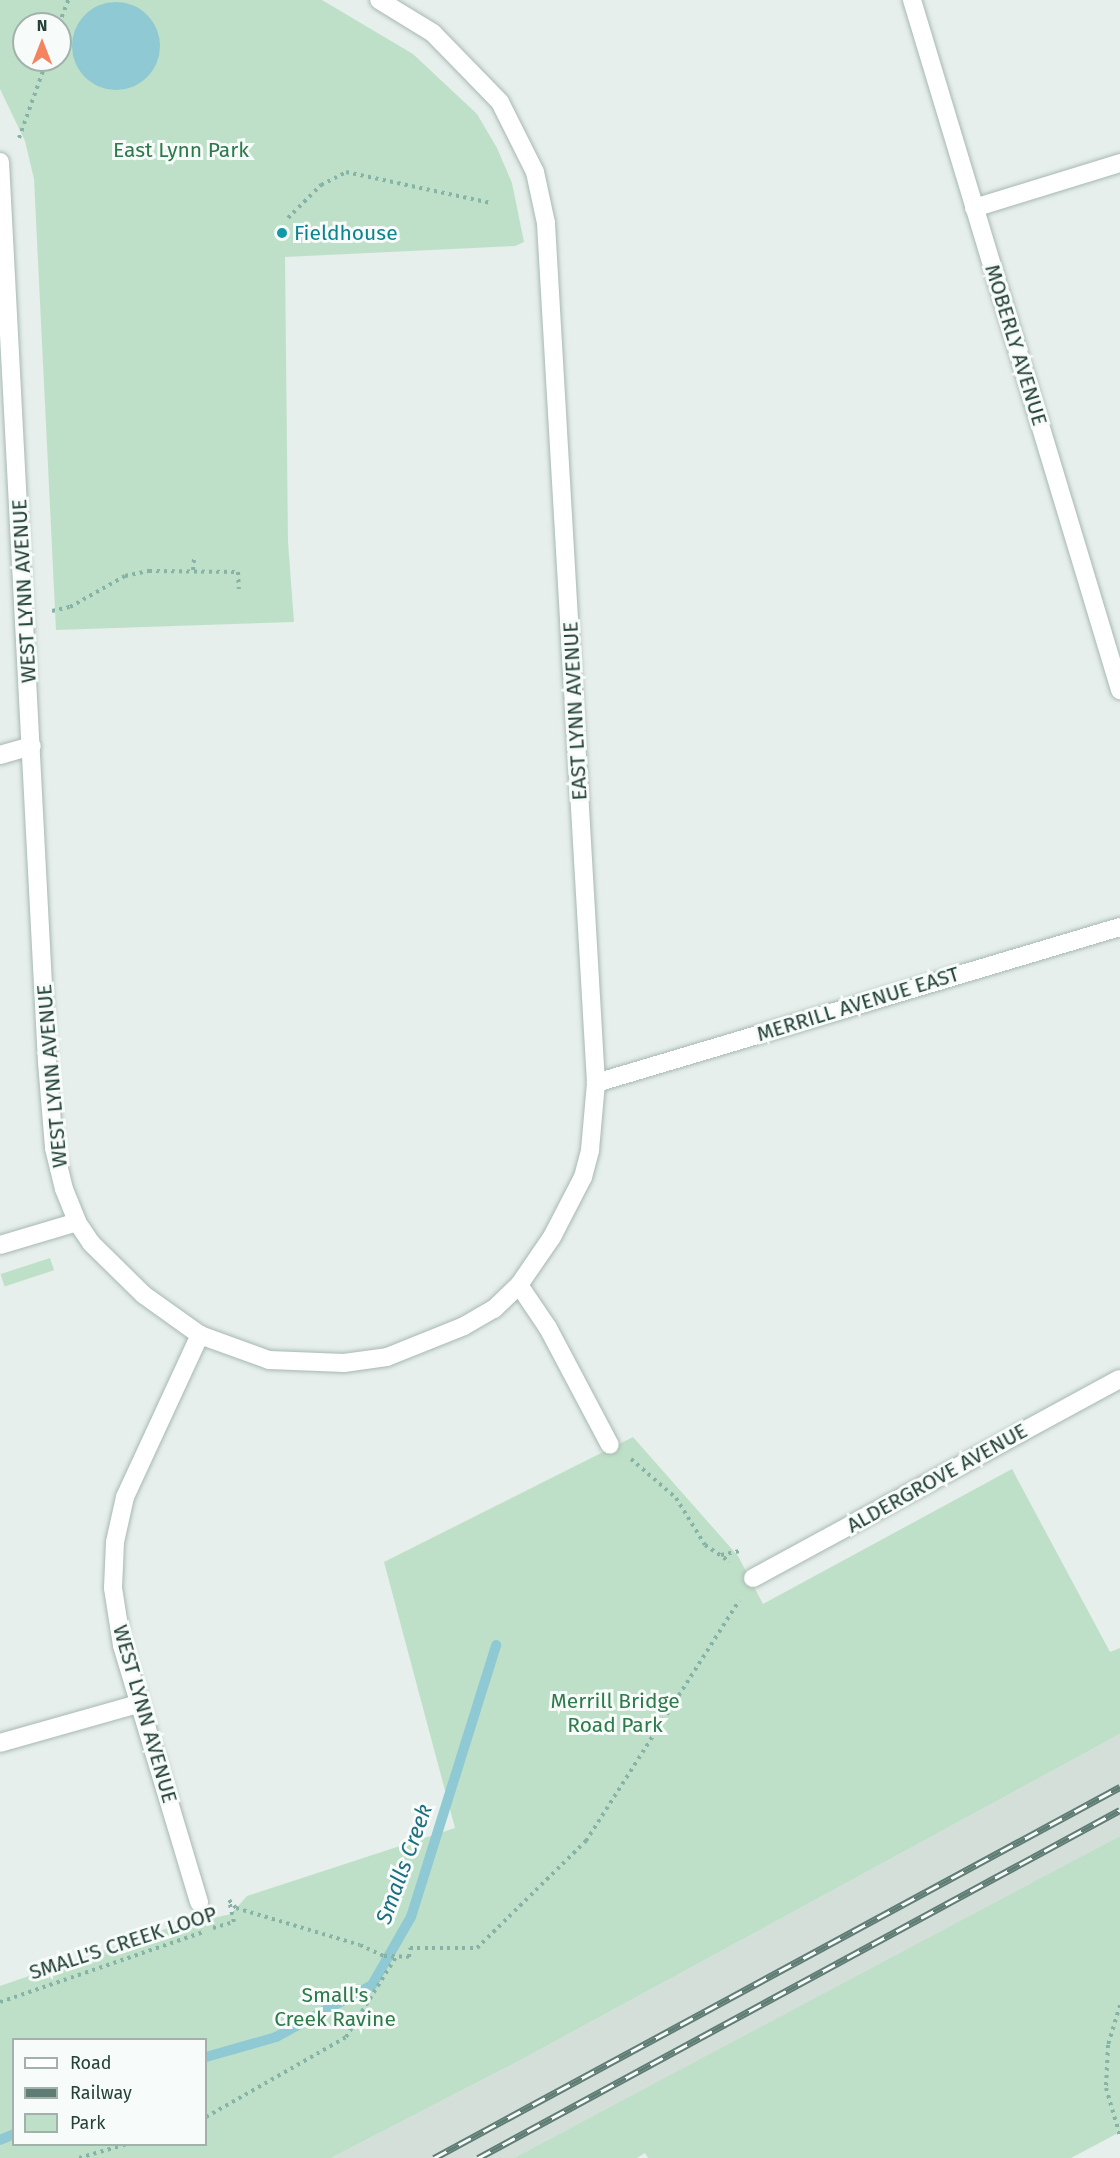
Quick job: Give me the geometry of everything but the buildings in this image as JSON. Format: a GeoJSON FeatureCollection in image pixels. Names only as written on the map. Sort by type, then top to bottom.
{"type":"FeatureCollection","features":[{"type":"Feature","properties":{"kind":"street","name":"EAST LYNN AVENUE"},"geometry":{"type":"LineString","coordinates":[[200,1335],[269,1360],[344,1363],[387,1357],[464,1326],[494,1309],[519,1285],[552,1237],[583,1177],[590,1150],[596,1083],[546,223],[535,172],[500,102],[433,33],[380,0]]}},
{"type":"Feature","properties":{"kind":"street","name":"MOBERLY AVENUE"},"geometry":{"type":"LineString","coordinates":[[912,0],[1120,690]]}},
{"type":"Feature","properties":{"kind":"street","name":"WEST LYNN AVENUE"},"geometry":{"type":"LineString","coordinates":[[0,162],[54,1148],[64,1189],[77,1222],[91,1243],[144,1295],[200,1335],[125,1497],[115,1542],[115,1599],[122,1646],[200,1902]]}},
{"type":"Feature","properties":{"kind":"street"},"geometry":{"type":"LineString","coordinates":[[974,208],[1120,163]]}},
{"type":"Feature","properties":{"kind":"street"},"geometry":{"type":"LineString","coordinates":[[0,755],[32,746]]}},
{"type":"Feature","properties":{"kind":"street","name":"MERRILL AVENUE EAST"},"geometry":{"type":"LineString","coordinates":[[596,1083],[1120,927]]}},
{"type":"Feature","properties":{"kind":"street"},"geometry":{"type":"LineString","coordinates":[[0,1245],[77,1222]]}},
{"type":"Feature","properties":{"kind":"street"},"geometry":{"type":"LineString","coordinates":[[519,1285],[549,1328],[610,1445]]}},
{"type":"Feature","properties":{"kind":"street","name":"ALDERGROVE AVENUE"},"geometry":{"type":"LineString","coordinates":[[753,1578],[1120,1378]]}},
{"type":"Feature","properties":{"kind":"street"},"geometry":{"type":"LineString","coordinates":[[0,1743],[138,1704]]}},
{"type":"Feature","properties":{"kind":"path"},"geometry":{"type":"LineString","coordinates":[[19,138],[43,72]]}},
{"type":"Feature","properties":{"kind":"path"},"geometry":{"type":"LineString","coordinates":[[288,218],[321,184],[346,172],[490,203]]}},
{"type":"Feature","properties":{"kind":"path"},"geometry":{"type":"LineString","coordinates":[[193,570],[194,558]]}},
{"type":"Feature","properties":{"kind":"path"},"geometry":{"type":"LineString","coordinates":[[51,612],[70,607],[125,576],[162,570],[193,570],[206,575],[238,572],[239,589]]}},
{"type":"Feature","properties":{"kind":"path"},"geometry":{"type":"LineString","coordinates":[[207,2116],[346,2037],[396,1957],[409,1957],[410,1948],[477,1948],[586,1840],[753,1578],[705,1545],[675,1498],[610,1445]]}},
{"type":"Feature","properties":{"kind":"path"},"geometry":{"type":"LineString","coordinates":[[720,1555],[745,1548]]}},
{"type":"Feature","properties":{"kind":"path"},"geometry":{"type":"LineString","coordinates":[[0,2002],[34,1987],[234,1922],[229,1900],[219,1900]]}},
{"type":"Feature","properties":{"kind":"path","name":"SMALL'S CREEK LOOP"},"geometry":{"type":"LineString","coordinates":[[229,1900],[236,1908],[384,1956],[396,1957]]}},
{"type":"Feature","properties":{"kind":"path"},"geometry":{"type":"LineString","coordinates":[[1120,2005],[1108,2045],[1106,2088],[1120,2136]]}},
{"type":"Feature","properties":{"kind":"path"},"geometry":{"type":"LineString","coordinates":[[79,2158],[123,2146]]}},
{"type":"Feature","properties":{"kind":"shaded area"},"geometry":{"type":"Polygon","coordinates":[[[1120,1734],[1120,1836],[963,1921],[514,2158],[331,2158],[517,2062],[1120,1734]]]}},
{"type":"Feature","properties":{"kind":"green space","name":"East Lynn Park"},"geometry":{"type":"Polygon","coordinates":[[[0,0],[322,0],[413,54],[477,114],[497,148],[512,183],[524,242],[515,246],[285,257],[288,542],[294,622],[56,630],[34,179],[25,141],[0,89],[0,0]]]}},
{"type":"Feature","properties":{"kind":"green space"},"geometry":{"type":"Polygon","coordinates":[[[50,1258],[54,1270],[5,1286],[1,1274],[50,1258]]]}},
{"type":"Feature","properties":{"kind":"green space"},"geometry":{"type":"Polygon","coordinates":[[[633,1437],[738,1556],[763,1604],[1012,1469],[1110,1652],[1120,1648],[1120,1734],[517,2062],[331,2158],[0,2158],[0,1986],[165,1929],[231,1914],[247,1896],[455,1828],[384,1562],[633,1437]]]}},
{"type":"Feature","properties":{"kind":"green space"},"geometry":{"type":"Polygon","coordinates":[[[1120,1836],[1120,2132],[1071,2158],[648,2158],[645,2153],[637,2158],[514,2158],[1120,1836]]]}},
{"type":"Feature","properties":{"kind":"water"},"geometry":{"type":"Polygon","coordinates":[[[116,2],[141,9],[153,21],[159,37],[159,55],[153,71],[141,83],[133,87],[116,90],[99,87],[91,83],[79,71],[75,63],[72,46],[75,29],[79,21],[91,9],[99,5],[116,2]]]}},
{"type":"Feature","properties":{"kind":"waterway","name":"Smalls Creek"},"geometry":{"type":"LineString","coordinates":[[207,2057],[276,2037],[372,1985],[411,1917],[496,1645]]}},
{"type":"Feature","properties":{"kind":"waterway","name":"Smalls Creek"},"geometry":{"type":"LineString","coordinates":[[0,2140],[12,2135]]}},
{"type":"Feature","properties":{"kind":"railway"},"geometry":{"type":"LineString","coordinates":[[434,2158],[1120,1787]]}},
{"type":"Feature","properties":{"kind":"railway"},"geometry":{"type":"LineString","coordinates":[[478,2158],[1120,1810]]}},
{"type":"Feature","properties":{"kind":"place","name":"Fieldhouse"},"geometry":{"type":"Point","coordinates":[282,233]}},
{"type":"Feature","properties":{"kind":"park label","name":"Merrill Bridge Road Park"},"geometry":{"type":"Point","coordinates":[615,1713]}},
{"type":"Feature","properties":{"kind":"park label","name":"Small's Creek Ravine"},"geometry":{"type":"Point","coordinates":[335,2007]}}]}
